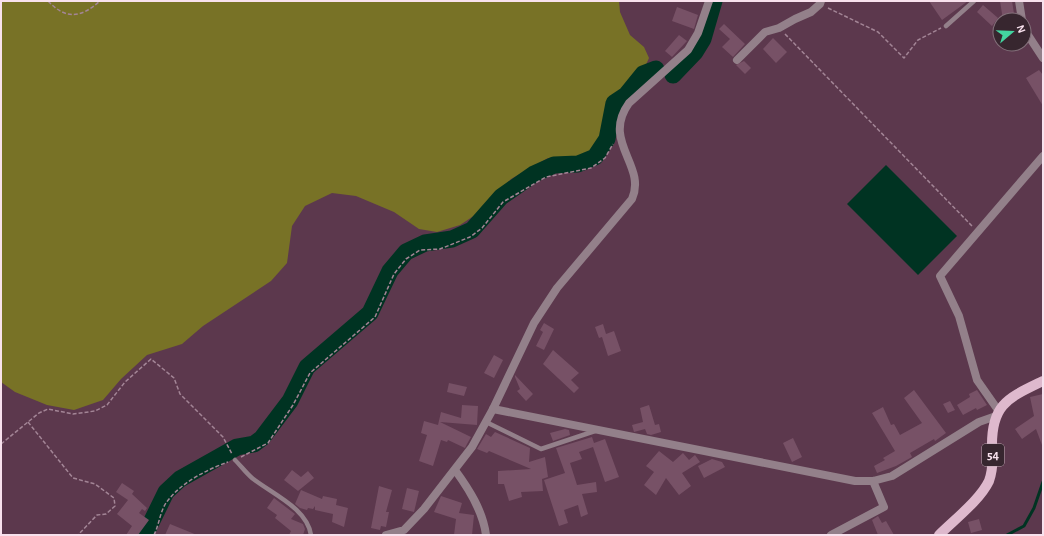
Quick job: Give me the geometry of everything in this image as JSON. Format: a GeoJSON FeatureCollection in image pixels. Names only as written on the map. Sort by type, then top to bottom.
{"type":"FeatureCollection","features":[{"type":"Feature","properties":{"kind":"main road"},"geometry":{"type":"LineString","coordinates":[[997,413],[1018,393],[1043,381]]}},
{"type":"Feature","properties":{"kind":"main road","name":"54"},"geometry":{"type":"LineString","coordinates":[[939,535],[980,494],[988,482],[992,467],[992,432],[997,413]]}},
{"type":"Feature","properties":{"kind":"street"},"geometry":{"type":"LineString","coordinates":[[386,535],[403,533],[472,447],[493,409],[534,323],[557,288],[632,199],[636,190],[635,180],[621,140],[619,126],[622,114],[629,103],[688,50],[698,33],[709,1]]}},
{"type":"Feature","properties":{"kind":"street"},"geometry":{"type":"LineString","coordinates":[[1018,1],[1020,12]]}},
{"type":"Feature","properties":{"kind":"street"},"geometry":{"type":"LineString","coordinates":[[737,60],[765,32],[779,28],[811,12],[819,2]]}},
{"type":"Feature","properties":{"kind":"street"},"geometry":{"type":"LineString","coordinates":[[1032,42],[1043,58]]}},
{"type":"Feature","properties":{"kind":"street"},"geometry":{"type":"LineString","coordinates":[[493,409],[855,481],[873,481],[892,476],[979,422],[997,413],[977,380],[959,316],[940,276],[1043,156]]}},
{"type":"Feature","properties":{"kind":"street"},"geometry":{"type":"LineString","coordinates":[[455,470],[467,485],[484,521],[486,535]]}},
{"type":"Feature","properties":{"kind":"street"},"geometry":{"type":"LineString","coordinates":[[831,535],[884,507],[873,481]]}},
{"type":"Feature","properties":{"kind":"lane"},"geometry":{"type":"LineString","coordinates":[[946,26],[974,1]]}},
{"type":"Feature","properties":{"kind":"lane"},"geometry":{"type":"LineString","coordinates":[[486,422],[541,449],[598,430]]}},
{"type":"Feature","properties":{"kind":"lane"},"geometry":{"type":"LineString","coordinates":[[236,460],[252,478],[297,511],[310,525],[311,535]]}},
{"type":"Feature","properties":{"kind":"path"},"geometry":{"type":"LineString","coordinates":[[48,1],[58,10],[72,16],[84,12],[100,1]]}},
{"type":"Feature","properties":{"kind":"path"},"geometry":{"type":"LineString","coordinates":[[819,2],[878,32],[904,58],[918,40],[946,26]]}},
{"type":"Feature","properties":{"kind":"path"},"geometry":{"type":"LineString","coordinates":[[779,28],[978,232]]}},
{"type":"Feature","properties":{"kind":"path"},"geometry":{"type":"LineString","coordinates":[[154,535],[166,503],[186,483],[212,468],[236,460],[268,443],[293,405],[310,373],[375,318],[394,274],[406,259],[420,250],[440,249],[470,237],[482,228],[503,202],[546,177],[591,168],[605,158],[612,144],[621,140]]}},
{"type":"Feature","properties":{"kind":"path"},"geometry":{"type":"LineString","coordinates":[[1,444],[39,413],[48,409],[73,414],[96,412],[107,405],[125,382],[152,359],[174,378],[180,394],[223,437],[229,447]]}},
{"type":"Feature","properties":{"kind":"path"},"geometry":{"type":"LineString","coordinates":[[28,422],[73,478],[96,484],[114,498],[115,506],[106,514],[97,515],[78,535]]}},
{"type":"Feature","properties":{"kind":"shaded area"},"geometry":{"type":"Polygon","coordinates":[[[1,1],[619,1],[620,12],[630,35],[644,47],[649,58],[644,69],[610,98],[600,137],[593,152],[577,157],[548,158],[511,179],[475,215],[460,225],[437,232],[419,229],[394,212],[356,196],[332,193],[305,206],[292,226],[287,263],[271,281],[203,326],[182,344],[147,355],[121,379],[103,400],[74,410],[47,405],[15,392],[1,382],[1,1]]]}},
{"type":"Feature","properties":{"kind":"shaded area"},"geometry":{"type":"Polygon","coordinates":[[[886,165],[957,236],[918,275],[847,204],[886,165]]]}},
{"type":"Feature","properties":{"kind":"building"},"geometry":{"type":"Polygon","coordinates":[[[929,1],[968,1],[942,20],[929,1]]]}},
{"type":"Feature","properties":{"kind":"building"},"geometry":{"type":"Polygon","coordinates":[[[1000,1],[1012,1],[1014,12],[1002,12],[1000,1]]]}},
{"type":"Feature","properties":{"kind":"building"},"geometry":{"type":"Polygon","coordinates":[[[983,5],[992,13],[992,26],[977,12],[983,5]]]}},
{"type":"Feature","properties":{"kind":"building"},"geometry":{"type":"Polygon","coordinates":[[[677,7],[698,15],[694,29],[672,21],[677,7]]]}},
{"type":"Feature","properties":{"kind":"building"},"geometry":{"type":"Polygon","coordinates":[[[724,24],[745,44],[733,57],[722,47],[730,39],[719,29],[724,24]]]}},
{"type":"Feature","properties":{"kind":"building"},"geometry":{"type":"Polygon","coordinates":[[[679,35],[687,41],[672,57],[665,51],[679,35]]]}},
{"type":"Feature","properties":{"kind":"building"},"geometry":{"type":"Polygon","coordinates":[[[773,38],[787,52],[776,63],[763,49],[773,38]]]}},
{"type":"Feature","properties":{"kind":"building"},"geometry":{"type":"Polygon","coordinates":[[[744,61],[751,68],[745,74],[736,65],[744,61]]]}},
{"type":"Feature","properties":{"kind":"building"},"geometry":{"type":"Polygon","coordinates":[[[1039,70],[1043,75],[1043,106],[1026,78],[1039,70]]]}},
{"type":"Feature","properties":{"kind":"building"},"geometry":{"type":"Polygon","coordinates":[[[544,323],[554,329],[544,350],[536,346],[543,332],[540,330],[544,323]]]}},
{"type":"Feature","properties":{"kind":"building"},"geometry":{"type":"Polygon","coordinates":[[[603,324],[606,334],[614,331],[621,351],[608,356],[602,337],[599,338],[595,327],[603,324]]]}},
{"type":"Feature","properties":{"kind":"building"},"geometry":{"type":"Polygon","coordinates":[[[553,350],[579,373],[571,380],[579,388],[574,393],[543,364],[553,350]]]}},
{"type":"Feature","properties":{"kind":"building"},"geometry":{"type":"Polygon","coordinates":[[[494,355],[503,360],[494,378],[484,373],[494,355]]]}},
{"type":"Feature","properties":{"kind":"building"},"geometry":{"type":"Polygon","coordinates":[[[515,375],[533,394],[526,401],[517,391],[520,389],[515,375]]]}},
{"type":"Feature","properties":{"kind":"building"},"geometry":{"type":"Polygon","coordinates":[[[449,383],[467,387],[464,396],[447,392],[449,383]]]}},
{"type":"Feature","properties":{"kind":"building"},"geometry":{"type":"Polygon","coordinates":[[[914,390],[946,433],[935,441],[934,439],[910,453],[912,457],[896,466],[877,473],[874,466],[885,460],[883,458],[895,451],[872,413],[883,407],[891,425],[894,424],[900,435],[922,423],[904,398],[914,390]]]}},
{"type":"Feature","properties":{"kind":"building"},"geometry":{"type":"Polygon","coordinates":[[[977,390],[987,405],[977,410],[976,408],[963,415],[957,405],[970,397],[969,394],[977,390]]]}},
{"type":"Feature","properties":{"kind":"building"},"geometry":{"type":"Polygon","coordinates":[[[1043,394],[1042,445],[1036,429],[1022,439],[1015,429],[1034,416],[1030,397],[1043,394]]]}},
{"type":"Feature","properties":{"kind":"building"},"geometry":{"type":"Polygon","coordinates":[[[950,401],[955,410],[948,413],[943,404],[950,401]]]}},
{"type":"Feature","properties":{"kind":"building"},"geometry":{"type":"Polygon","coordinates":[[[462,405],[478,406],[477,425],[440,422],[471,437],[465,448],[448,440],[447,442],[441,440],[433,466],[419,461],[427,435],[421,433],[424,421],[438,425],[441,412],[461,418],[462,405]]]}},
{"type":"Feature","properties":{"kind":"building"},"geometry":{"type":"Polygon","coordinates":[[[649,405],[655,425],[659,424],[661,432],[651,435],[647,434],[645,429],[634,432],[632,425],[643,422],[640,408],[649,405]]]}},
{"type":"Feature","properties":{"kind":"building"},"geometry":{"type":"Polygon","coordinates":[[[565,429],[569,430],[570,435],[553,441],[550,433],[565,429]]]}},
{"type":"Feature","properties":{"kind":"building"},"geometry":{"type":"Polygon","coordinates":[[[495,432],[530,448],[529,462],[545,457],[548,477],[542,479],[543,491],[521,492],[522,497],[509,501],[504,484],[498,484],[498,471],[531,469],[489,451],[487,453],[477,449],[486,434],[491,437],[495,432]]]}},
{"type":"Feature","properties":{"kind":"building"},"geometry":{"type":"Polygon","coordinates":[[[592,437],[594,443],[605,439],[619,477],[605,482],[593,447],[579,452],[582,459],[570,463],[577,485],[596,482],[597,492],[582,494],[588,514],[581,517],[578,505],[564,510],[568,523],[559,526],[544,480],[565,473],[556,448],[592,437]]]}},
{"type":"Feature","properties":{"kind":"building"},"geometry":{"type":"Polygon","coordinates":[[[793,438],[802,457],[792,462],[783,443],[793,438]]]}},
{"type":"Feature","properties":{"kind":"building"},"geometry":{"type":"Polygon","coordinates":[[[659,451],[673,462],[683,453],[689,460],[695,455],[700,462],[682,473],[691,486],[679,495],[666,478],[656,495],[644,485],[654,472],[646,466],[659,451]]]}},
{"type":"Feature","properties":{"kind":"building"},"geometry":{"type":"Polygon","coordinates":[[[712,459],[722,462],[725,467],[704,478],[698,466],[712,459]]]}},
{"type":"Feature","properties":{"kind":"building"},"geometry":{"type":"Polygon","coordinates":[[[292,470],[301,477],[308,471],[314,478],[298,491],[284,480],[292,470]]]}},
{"type":"Feature","properties":{"kind":"building"},"geometry":{"type":"Polygon","coordinates":[[[122,483],[134,491],[132,494],[147,508],[145,511],[142,509],[139,513],[149,520],[138,535],[126,535],[132,526],[117,514],[128,500],[116,492],[122,483]]]}},
{"type":"Feature","properties":{"kind":"building"},"geometry":{"type":"Polygon","coordinates":[[[379,486],[392,490],[386,512],[389,512],[386,527],[381,526],[380,530],[371,528],[379,486]]]}},
{"type":"Feature","properties":{"kind":"building"},"geometry":{"type":"Polygon","coordinates":[[[407,488],[419,491],[414,512],[402,509],[407,488]]]}},
{"type":"Feature","properties":{"kind":"building"},"geometry":{"type":"Polygon","coordinates":[[[301,490],[322,499],[323,496],[337,499],[336,505],[348,508],[344,527],[332,522],[333,514],[315,510],[315,506],[313,509],[308,508],[307,510],[300,508],[295,504],[301,490]]]}},
{"type":"Feature","properties":{"kind":"building"},"geometry":{"type":"Polygon","coordinates":[[[441,496],[462,503],[459,513],[474,515],[472,535],[454,535],[456,519],[434,512],[441,496]]]}},
{"type":"Feature","properties":{"kind":"building"},"geometry":{"type":"Polygon","coordinates":[[[274,498],[295,514],[291,519],[303,524],[305,529],[303,535],[289,535],[291,531],[275,518],[277,515],[267,508],[274,498]]]}},
{"type":"Feature","properties":{"kind":"building"},"geometry":{"type":"Polygon","coordinates":[[[878,516],[882,523],[886,521],[894,535],[878,535],[872,520],[878,516]]]}},
{"type":"Feature","properties":{"kind":"building"},"geometry":{"type":"Polygon","coordinates":[[[979,519],[982,530],[971,533],[968,522],[979,519]]]}},
{"type":"Feature","properties":{"kind":"building"},"geometry":{"type":"Polygon","coordinates":[[[170,524],[197,535],[165,535],[170,524]]]}},
{"type":"Feature","properties":{"kind":"waterway"},"geometry":{"type":"LineString","coordinates":[[673,75],[695,52],[703,39],[714,1]]}},
{"type":"Feature","properties":{"kind":"waterway"},"geometry":{"type":"LineString","coordinates":[[145,535],[166,492],[180,479],[237,447],[254,444],[262,438],[290,401],[307,367],[370,313],[390,271],[406,252],[425,243],[452,239],[472,230],[501,197],[534,174],[554,165],[578,164],[595,157],[607,139],[614,103],[626,95],[643,74],[656,69]]}},
{"type":"Feature","properties":{"kind":"waterway"},"geometry":{"type":"LineString","coordinates":[[1007,535],[1024,526],[1034,508],[1043,482]]}}]}
